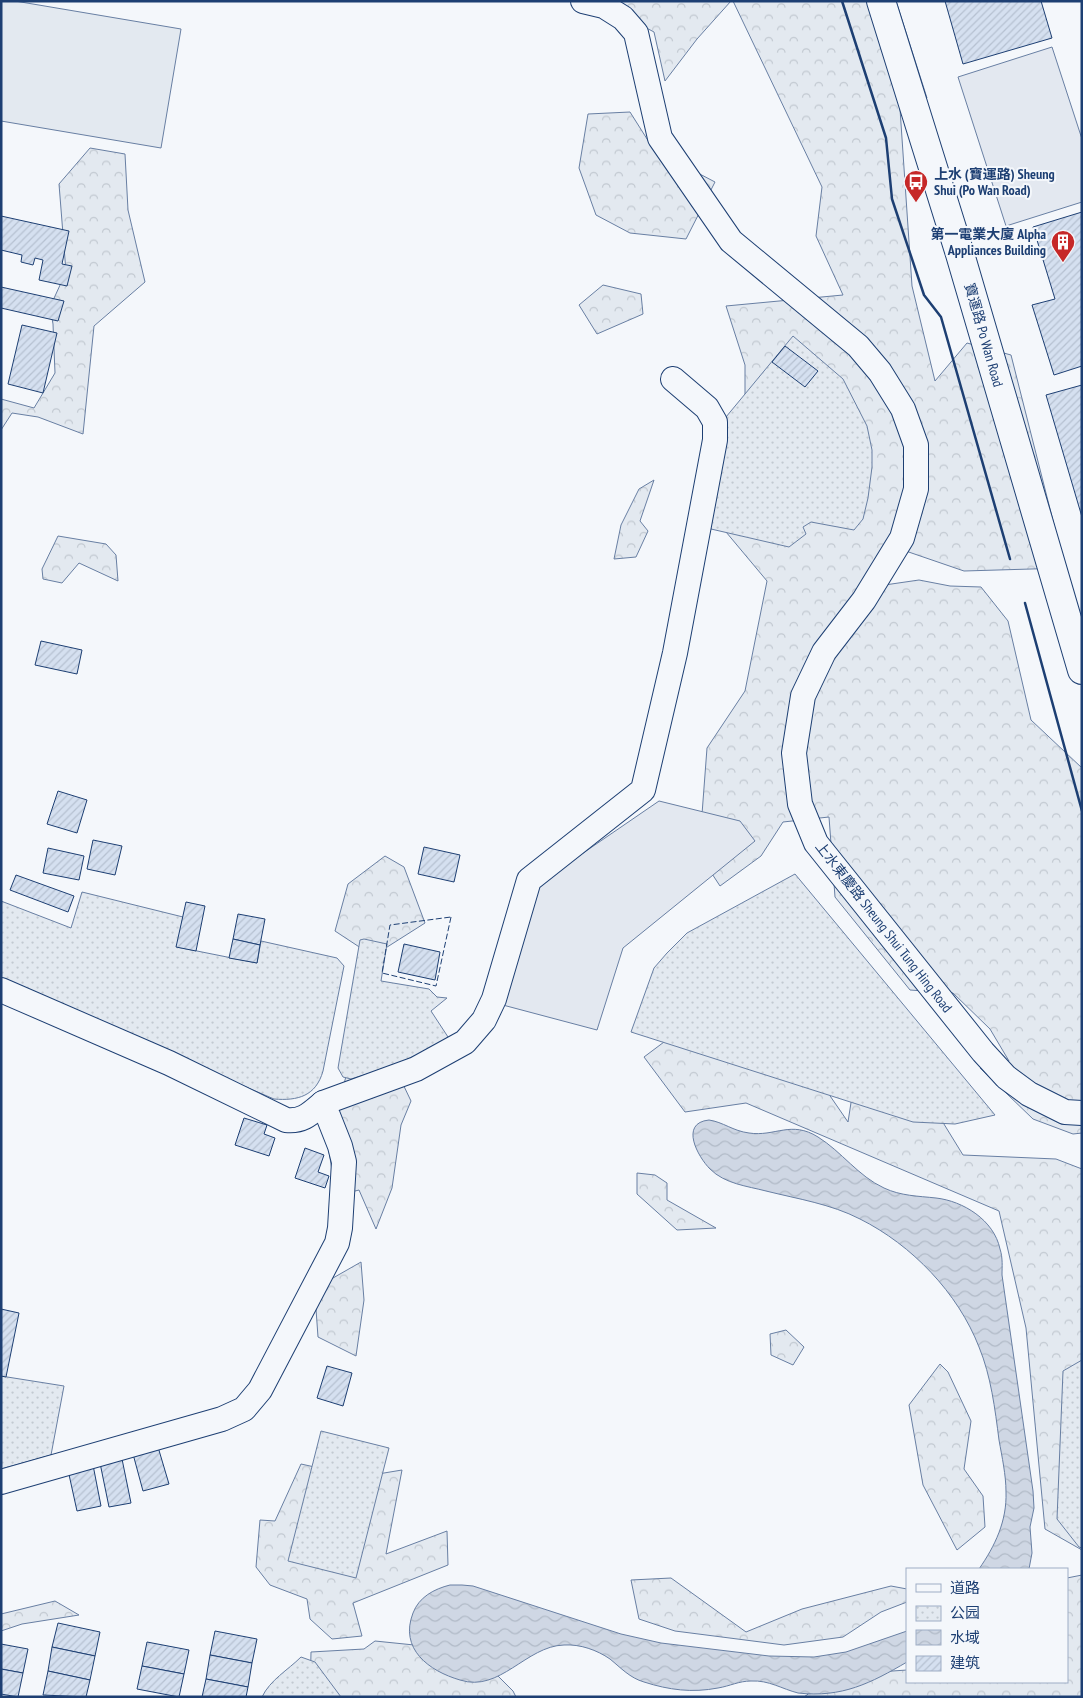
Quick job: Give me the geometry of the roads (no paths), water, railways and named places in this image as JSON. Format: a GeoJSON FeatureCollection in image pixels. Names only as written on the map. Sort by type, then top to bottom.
{"type":"FeatureCollection","features":[{"type":"Feature","properties":{"kind":"street","name":"上水東慶路 Sheung Shui Tung Hing Road"},"geometry":{"type":"LineString","coordinates":[[583,1],[604,6],[623,18],[636,33],[660,138],[731,241],[858,346],[880,372],[903,409],[916,445],[916,489],[902,538],[864,600],[824,652],[803,696],[794,753],[800,804],[816,843],[983,1052],[1006,1077],[1029,1094],[1065,1112],[1082,1113]]}},
{"type":"Feature","properties":{"kind":"street","name":"寶運路 Po Wan Road"},"geometry":{"type":"LineString","coordinates":[[881,1],[963,263],[1082,670]]}},
{"type":"Feature","properties":{"kind":"street"},"geometry":{"type":"LineString","coordinates":[[1,990],[169,1063],[286,1120],[304,1119],[323,1103],[416,1069],[465,1042],[484,1020],[494,999],[530,880],[643,790],[675,653],[715,440],[715,422],[707,408],[673,379]]}},
{"type":"Feature","properties":{"kind":"street"},"geometry":{"type":"LineString","coordinates":[[1,1482],[222,1418],[244,1409],[260,1390],[337,1243],[340,1228],[344,1162],[340,1146],[323,1103]]}},
{"type":"Feature","properties":{"kind":"water"},"geometry":{"type":"Polygon","coordinates":[[[709,1120],[738,1130],[758,1134],[791,1129],[808,1132],[827,1143],[866,1177],[884,1188],[903,1194],[957,1203],[976,1214],[991,1229],[997,1239],[1002,1256],[1002,1275],[1033,1491],[1034,1508],[1030,1527],[1032,1553],[1029,1568],[980,1568],[995,1542],[1002,1523],[1006,1503],[1004,1466],[987,1369],[970,1327],[946,1290],[931,1272],[898,1242],[860,1219],[802,1199],[736,1184],[716,1174],[705,1164],[696,1149],[693,1134],[695,1127],[700,1122],[709,1120]]]}},
{"type":"Feature","properties":{"kind":"water"},"geometry":{"type":"Polygon","coordinates":[[[450,1585],[473,1586],[621,1634],[661,1643],[769,1656],[814,1657],[846,1652],[906,1631],[906,1663],[868,1682],[842,1691],[829,1693],[798,1693],[770,1683],[758,1681],[742,1682],[708,1690],[681,1690],[653,1685],[639,1680],[610,1659],[588,1648],[564,1645],[550,1647],[488,1680],[474,1682],[460,1680],[438,1671],[428,1664],[414,1648],[410,1637],[410,1626],[416,1607],[423,1598],[438,1589],[450,1585]]]}},
{"type":"Feature","properties":{"kind":"place","name":"上水 (寶運路) Sheung Shui (Po Wan Road)"},"geometry":{"type":"Point","coordinates":[916,203]}},
{"type":"Feature","properties":{"kind":"place","name":"第一電業大廈 Alpha Appliances Building"},"geometry":{"type":"Point","coordinates":[1063,263]}}]}
